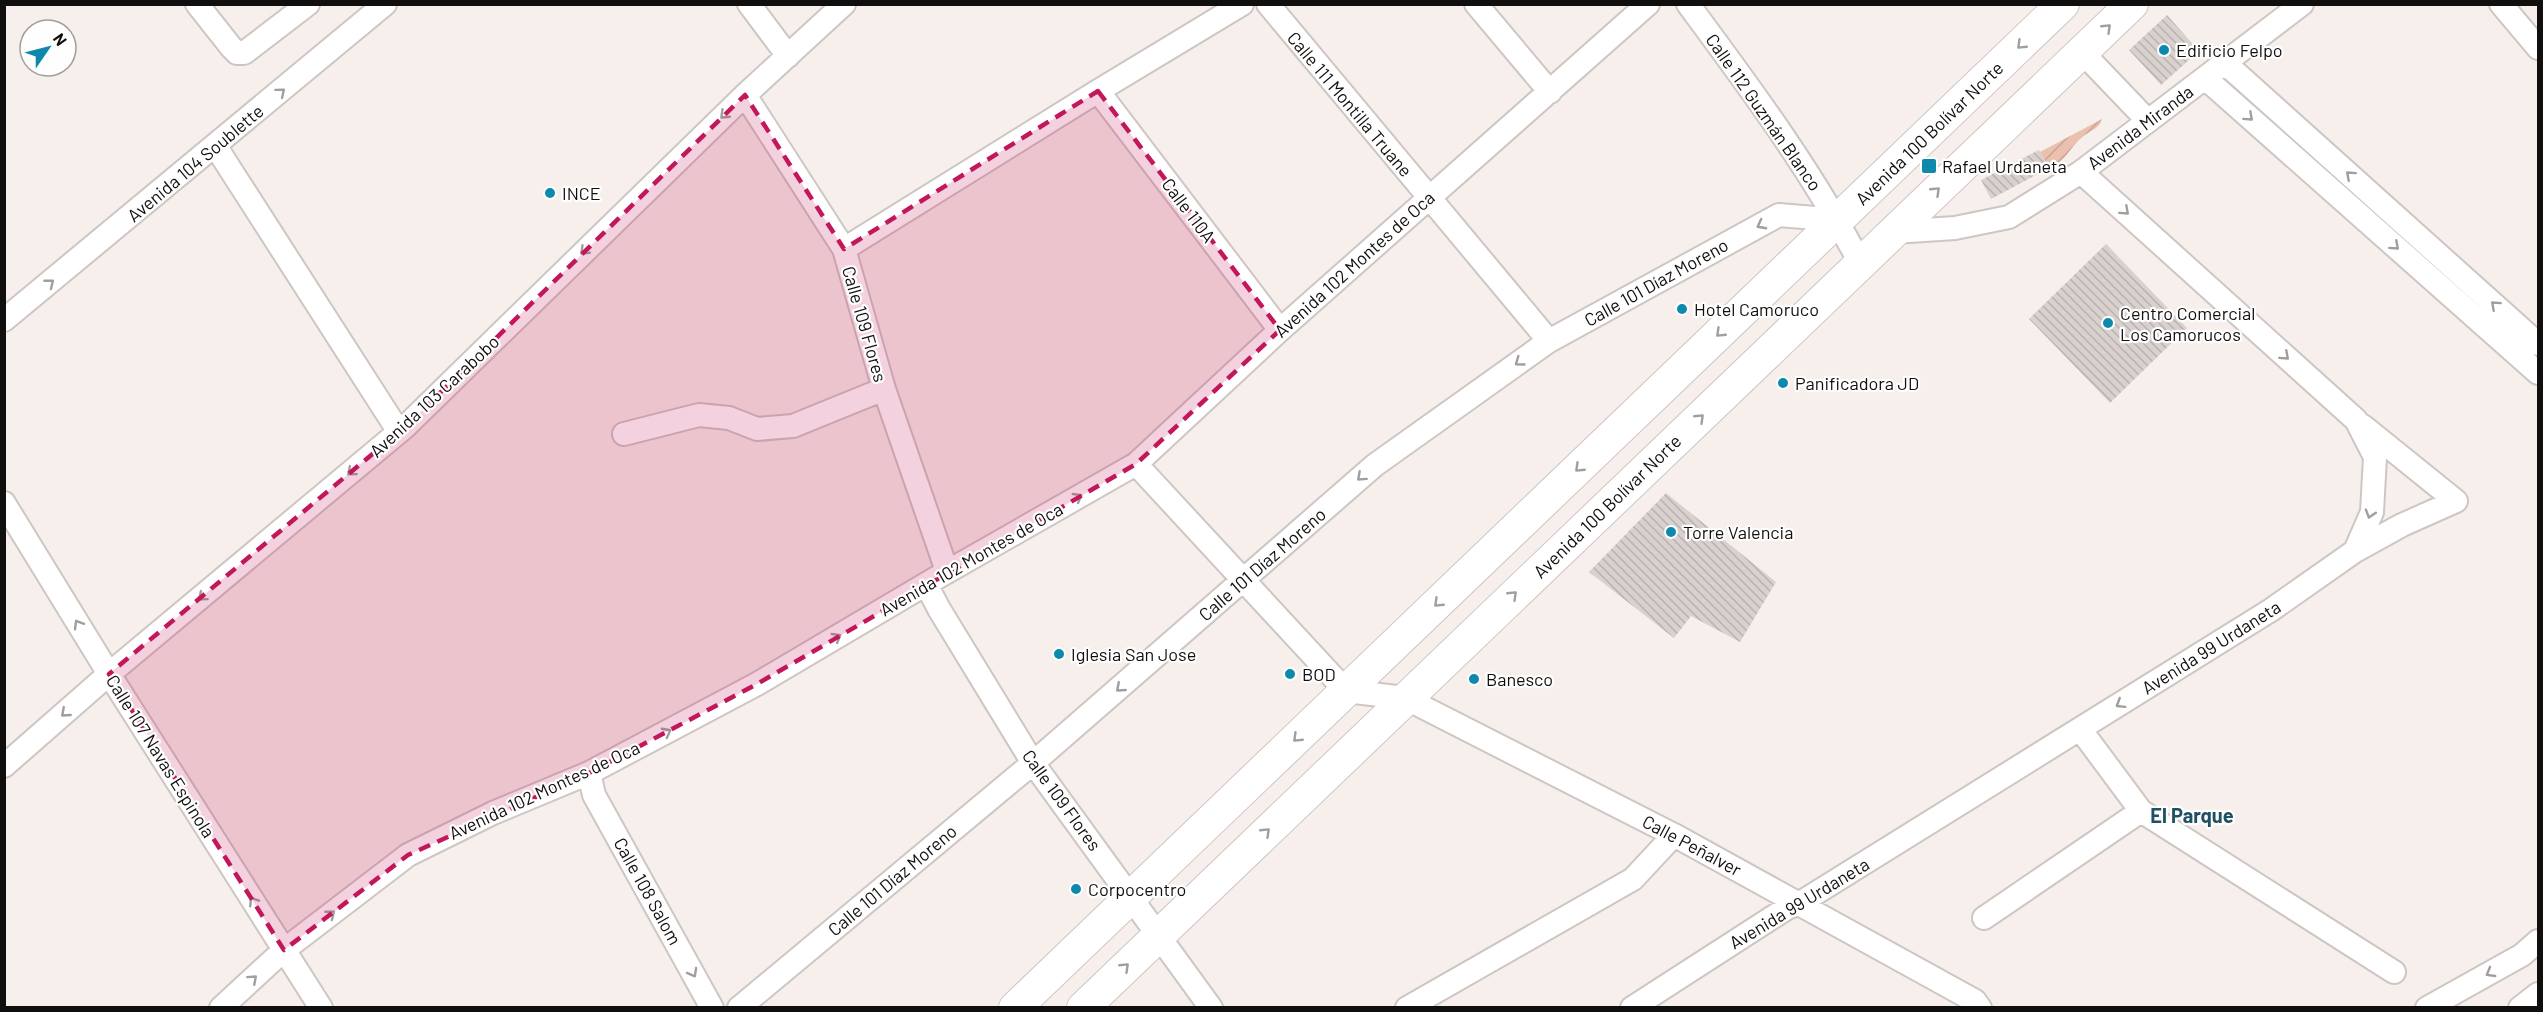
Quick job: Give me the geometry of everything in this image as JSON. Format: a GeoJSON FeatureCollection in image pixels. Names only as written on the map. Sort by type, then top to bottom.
{"type":"FeatureCollection","features":[{"type":"Feature","properties":{"kind":"main road","name":"Avenida 100 Bolívar Norte"},"geometry":{"type":"LineString","coordinates":[[1015,1008],[2063,4]]}},
{"type":"Feature","properties":{"kind":"main road","name":"Avenida 100 Bolívar Norte"},"geometry":{"type":"LineString","coordinates":[[1083,1008],[2132,4]]}},
{"type":"Feature","properties":{"kind":"street"},"geometry":{"type":"LineString","coordinates":[[197,4],[231,47],[237,53],[244,53],[308,4]]}},
{"type":"Feature","properties":{"kind":"street","name":"Avenida 104 Soublette"},"geometry":{"type":"LineString","coordinates":[[4,320],[216,147],[385,4]]}},
{"type":"Feature","properties":{"kind":"street"},"geometry":{"type":"LineString","coordinates":[[749,4],[788,56]]}},
{"type":"Feature","properties":{"kind":"street","name":"Avenida 103 Carabobo"},"geometry":{"type":"LineString","coordinates":[[4,766],[109,674],[399,432],[745,95],[844,4]]}},
{"type":"Feature","properties":{"kind":"street"},"geometry":{"type":"LineString","coordinates":[[844,249],[1242,4]]}},
{"type":"Feature","properties":{"kind":"street","name":"Calle 111 Montilla Truane"},"geometry":{"type":"LineString","coordinates":[[1268,4],[1548,341]]}},
{"type":"Feature","properties":{"kind":"street"},"geometry":{"type":"LineString","coordinates":[[1476,4],[1550,92]]}},
{"type":"Feature","properties":{"kind":"street","name":"Avenida 102 Montes de Oca"},"geometry":{"type":"LineString","coordinates":[[221,1008],[284,950],[408,855],[493,813],[589,773],[757,684],[947,571],[1136,464],[1280,330],[1648,4]]}},
{"type":"Feature","properties":{"kind":"street","name":"Calle 112 Guzmán Blanco"},"geometry":{"type":"LineString","coordinates":[[1688,4],[1794,152],[1838,220],[1861,265]]}},
{"type":"Feature","properties":{"kind":"street","name":"Avenida Miranda"},"geometry":{"type":"LineString","coordinates":[[1894,232],[1955,228],[2009,217],[2081,172],[2302,4]]}},
{"type":"Feature","properties":{"kind":"street"},"geometry":{"type":"LineString","coordinates":[[2501,4],[2538,48]]}},
{"type":"Feature","properties":{"kind":"street"},"geometry":{"type":"LineString","coordinates":[[2082,52],[2148,121]]}},
{"type":"Feature","properties":{"kind":"street"},"geometry":{"type":"LineString","coordinates":[[2225,63],[2538,344]]}},
{"type":"Feature","properties":{"kind":"street"},"geometry":{"type":"LineString","coordinates":[[2205,78],[2538,373]]}},
{"type":"Feature","properties":{"kind":"street","name":"Calle 110A"},"geometry":{"type":"LineString","coordinates":[[1098,91],[1280,330]]}},
{"type":"Feature","properties":{"kind":"street","name":"Calle 109 Flores"},"geometry":{"type":"LineString","coordinates":[[745,95],[844,249],[884,389],[947,571]]}},
{"type":"Feature","properties":{"kind":"street"},"geometry":{"type":"LineString","coordinates":[[216,147],[399,432]]}},
{"type":"Feature","properties":{"kind":"street"},"geometry":{"type":"LineString","coordinates":[[2081,172],[2356,420],[2375,457],[2372,512],[2355,551]]}},
{"type":"Feature","properties":{"kind":"street","name":"Calle 101 Díaz Moreno"},"geometry":{"type":"LineString","coordinates":[[739,1008],[1033,763],[1375,465],[1548,341],[1779,215],[1838,220]]}},
{"type":"Feature","properties":{"kind":"street"},"geometry":{"type":"LineString","coordinates":[[624,434],[699,415],[729,418],[756,429],[793,426],[884,389]]}},
{"type":"Feature","properties":{"kind":"street","name":"Avenida 99 Urdaneta"},"geometry":{"type":"LineString","coordinates":[[1632,1008],[1787,908],[1800,903],[2271,610],[2355,551],[2402,525],[2456,501],[2356,420]]}},
{"type":"Feature","properties":{"kind":"street"},"geometry":{"type":"LineString","coordinates":[[1136,464],[1346,691],[1405,698]]}},
{"type":"Feature","properties":{"kind":"street","name":"Calle 107 Navas Espinola"},"geometry":{"type":"LineString","coordinates":[[4,503],[109,674],[321,1008]]}},
{"type":"Feature","properties":{"kind":"street","name":"Calle 109 Flores"},"geometry":{"type":"LineString","coordinates":[[926,584],[1033,763],[1132,896],[1210,1008]]}},
{"type":"Feature","properties":{"kind":"street","name":"Calle Peñalver"},"geometry":{"type":"LineString","coordinates":[[1405,698],[1674,835],[1978,1004]]}},
{"type":"Feature","properties":{"kind":"street"},"geometry":{"type":"LineString","coordinates":[[2080,729],[2141,811],[2394,972]]}},
{"type":"Feature","properties":{"kind":"street","name":"Calle 108 Salom"},"geometry":{"type":"LineString","coordinates":[[589,773],[594,795],[712,1008]]}},
{"type":"Feature","properties":{"kind":"street"},"geometry":{"type":"LineString","coordinates":[[1984,918],[2141,811]]}},
{"type":"Feature","properties":{"kind":"street"},"geometry":{"type":"LineString","coordinates":[[1409,1007],[1633,879],[1674,835]]}},
{"type":"Feature","properties":{"kind":"street"},"geometry":{"type":"LineString","coordinates":[[2427,1008],[2522,955],[2538,941]]}},
{"type":"Feature","properties":{"kind":"street"},"geometry":{"type":"LineString","coordinates":[[2520,1008],[2538,994]]}},
{"type":"Feature","properties":{"kind":"highlighted area"},"geometry":{"type":"Polygon","coordinates":[[[1098,91],[1280,330],[1136,464],[757,684],[589,773],[408,855],[284,950],[109,674],[406,426],[745,95],[844,249],[1098,91]]]}},
{"type":"Feature","properties":{"kind":"shaded area"},"geometry":{"type":"Polygon","coordinates":[[[2102,119],[2096,128],[2081,138],[2063,158],[2049,168],[2040,152],[2102,119]]]}},
{"type":"Feature","properties":{"kind":"building","name":"Edificio Felpo"},"geometry":{"type":"Polygon","coordinates":[[[2167,15],[2199,51],[2161,85],[2129,50],[2167,15]]]}},
{"type":"Feature","properties":{"kind":"building"},"geometry":{"type":"Polygon","coordinates":[[[2039,150],[2049,168],[1991,199],[1981,180],[2039,150]]]}},
{"type":"Feature","properties":{"kind":"building","name":"Centro Comercial Los Camorucos"},"geometry":{"type":"Polygon","coordinates":[[[2106,244],[2187,328],[2110,403],[2029,319],[2106,244]]]}},
{"type":"Feature","properties":{"kind":"building","name":"Torre Valencia"},"geometry":{"type":"Polygon","coordinates":[[[1666,493],[1776,582],[1740,642],[1691,616],[1674,638],[1589,572],[1666,493]]]}},
{"type":"Feature","properties":{"kind":"place","name":"Edificio Felpo"},"geometry":{"type":"Point","coordinates":[2164,50]}},
{"type":"Feature","properties":{"kind":"place","name":"Rafael Urdaneta"},"geometry":{"type":"Point","coordinates":[1929,166]}},
{"type":"Feature","properties":{"kind":"place","name":"INCE"},"geometry":{"type":"Point","coordinates":[550,193]}},
{"type":"Feature","properties":{"kind":"place","name":"Hotel Camoruco"},"geometry":{"type":"Point","coordinates":[1682,309]}},
{"type":"Feature","properties":{"kind":"place","name":"Centro Comercial Los Camorucos"},"geometry":{"type":"Point","coordinates":[2108,323]}},
{"type":"Feature","properties":{"kind":"place","name":"Panificadora JD"},"geometry":{"type":"Point","coordinates":[1783,383]}},
{"type":"Feature","properties":{"kind":"place","name":"Torre Valencia"},"geometry":{"type":"Point","coordinates":[1671,532]}},
{"type":"Feature","properties":{"kind":"place","name":"Iglesia San Jose"},"geometry":{"type":"Point","coordinates":[1059,654]}},
{"type":"Feature","properties":{"kind":"place","name":"BOD"},"geometry":{"type":"Point","coordinates":[1290,674]}},
{"type":"Feature","properties":{"kind":"place","name":"Banesco"},"geometry":{"type":"Point","coordinates":[1474,679]}},
{"type":"Feature","properties":{"kind":"place","name":"Corpocentro"},"geometry":{"type":"Point","coordinates":[1076,889]}},
{"type":"Feature","properties":{"kind":"district","name":"El Parque"},"geometry":{"type":"Point","coordinates":[2192,815]}}]}
